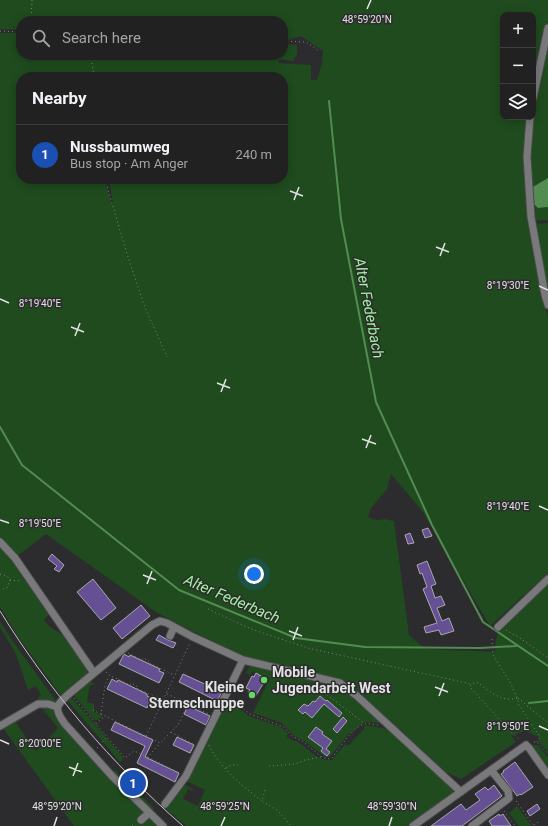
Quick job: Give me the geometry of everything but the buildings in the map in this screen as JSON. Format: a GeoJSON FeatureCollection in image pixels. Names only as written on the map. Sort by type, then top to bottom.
{"type":"FeatureCollection","features":[{"type":"Feature","properties":{"kind":"street"},"geometry":{"type":"LineString","coordinates":[[536,84],[548,28]]}},
{"type":"Feature","properties":{"kind":"street"},"geometry":{"type":"LineString","coordinates":[[540,63],[548,64]]}},
{"type":"Feature","properties":{"kind":"street"},"geometry":{"type":"LineString","coordinates":[[530,120],[527,157],[530,217],[548,305]]}},
{"type":"Feature","properties":{"kind":"street"},"geometry":{"type":"LineString","coordinates":[[0,542],[27,576],[94,673]]}},
{"type":"Feature","properties":{"kind":"street"},"geometry":{"type":"LineString","coordinates":[[498,627],[548,579]]}},
{"type":"Feature","properties":{"kind":"street"},"geometry":{"type":"LineString","coordinates":[[57,707],[59,703],[70,693],[157,622],[163,622],[243,660],[340,683],[357,696],[461,792]]}},
{"type":"Feature","properties":{"kind":"street"},"geometry":{"type":"LineString","coordinates":[[170,636],[174,627]]}},
{"type":"Feature","properties":{"kind":"street"},"geometry":{"type":"LineString","coordinates":[[165,804],[186,776],[243,660]]}},
{"type":"Feature","properties":{"kind":"street"},"geometry":{"type":"LineString","coordinates":[[0,726],[38,704],[48,704],[57,707]]}},
{"type":"Feature","properties":{"kind":"street"},"geometry":{"type":"LineString","coordinates":[[57,707],[60,716],[74,734],[112,776],[164,826]]}},
{"type":"Feature","properties":{"kind":"street"},"geometry":{"type":"LineString","coordinates":[[413,826],[526,745],[548,775]]}},
{"type":"Feature","properties":{"kind":"street"},"geometry":{"type":"LineString","coordinates":[[472,826],[507,800],[509,796],[508,791],[491,770]]}},
{"type":"Feature","properties":{"kind":"street"},"geometry":{"type":"LineString","coordinates":[[141,820],[149,813]]}},
{"type":"Feature","properties":{"kind":"path"},"geometry":{"type":"LineString","coordinates":[[31,16],[32,0]]}},
{"type":"Feature","properties":{"kind":"path"},"geometry":{"type":"LineString","coordinates":[[0,31],[16,32]]}},
{"type":"Feature","properties":{"kind":"path"},"geometry":{"type":"LineString","coordinates":[[288,41],[306,42],[319,51]]}},
{"type":"Feature","properties":{"kind":"path"},"geometry":{"type":"LineString","coordinates":[[92,60],[93,72]]}},
{"type":"Feature","properties":{"kind":"path"},"geometry":{"type":"LineString","coordinates":[[107,184],[127,254],[144,305],[167,357]]}},
{"type":"Feature","properties":{"kind":"path"},"geometry":{"type":"LineString","coordinates":[[0,574],[7,576],[10,580],[18,581],[27,576]]}},
{"type":"Feature","properties":{"kind":"path"},"geometry":{"type":"LineString","coordinates":[[0,590],[7,588],[10,580]]}},
{"type":"Feature","properties":{"kind":"path"},"geometry":{"type":"LineString","coordinates":[[208,609],[251,629],[308,648],[471,684],[477,682],[500,698],[510,700],[517,698]]}},
{"type":"Feature","properties":{"kind":"path"},"geometry":{"type":"LineString","coordinates":[[498,627],[520,638],[548,658]]}},
{"type":"Feature","properties":{"kind":"path"},"geometry":{"type":"LineString","coordinates":[[146,736],[193,637]]}},
{"type":"Feature","properties":{"kind":"path"},"geometry":{"type":"LineString","coordinates":[[492,639],[493,655],[511,684],[519,705],[540,736],[536,742],[548,754]]}},
{"type":"Feature","properties":{"kind":"path"},"geometry":{"type":"LineString","coordinates":[[124,649],[142,660],[143,658],[175,676]]}},
{"type":"Feature","properties":{"kind":"path"},"geometry":{"type":"LineString","coordinates":[[101,714],[105,685],[110,675],[130,685],[131,683],[137,686],[136,688],[163,700]]}},
{"type":"Feature","properties":{"kind":"path"},"geometry":{"type":"LineString","coordinates":[[311,682],[364,724],[386,727],[389,725]]}},
{"type":"Feature","properties":{"kind":"path"},"geometry":{"type":"LineString","coordinates":[[232,683],[253,694],[254,692]]}},
{"type":"Feature","properties":{"kind":"path"},"geometry":{"type":"LineString","coordinates":[[471,684],[470,687],[510,731],[526,745]]}},
{"type":"Feature","properties":{"kind":"path"},"geometry":{"type":"LineString","coordinates":[[70,693],[125,758],[134,751],[186,776]]}},
{"type":"Feature","properties":{"kind":"path"},"geometry":{"type":"LineString","coordinates":[[166,694],[214,717]]}},
{"type":"Feature","properties":{"kind":"path"},"geometry":{"type":"LineString","coordinates":[[226,695],[250,714],[284,727],[292,736],[302,740],[322,757],[327,759],[332,758],[346,739],[364,724]]}},
{"type":"Feature","properties":{"kind":"path"},"geometry":{"type":"LineString","coordinates":[[517,698],[548,723]]}},
{"type":"Feature","properties":{"kind":"path"},"geometry":{"type":"LineString","coordinates":[[148,757],[178,725],[188,704]]}},
{"type":"Feature","properties":{"kind":"path"},"geometry":{"type":"LineString","coordinates":[[93,710],[160,743]]}},
{"type":"Feature","properties":{"kind":"path"},"geometry":{"type":"LineString","coordinates":[[96,725],[104,716]]}},
{"type":"Feature","properties":{"kind":"path"},"geometry":{"type":"LineString","coordinates":[[170,732],[200,747]]}},
{"type":"Feature","properties":{"kind":"path"},"geometry":{"type":"LineString","coordinates":[[95,750],[107,738]]}},
{"type":"Feature","properties":{"kind":"path"},"geometry":{"type":"LineString","coordinates":[[204,740],[213,754],[245,788],[277,810],[291,826]]}},
{"type":"Feature","properties":{"kind":"path"},"geometry":{"type":"LineString","coordinates":[[269,766],[295,764],[305,760],[322,757]]}},
{"type":"Feature","properties":{"kind":"path"},"geometry":{"type":"LineString","coordinates":[[226,768],[232,765],[238,765]]}},
{"type":"Feature","properties":{"kind":"path"},"geometry":{"type":"LineString","coordinates":[[262,800],[265,790]]}},
{"type":"Feature","properties":{"kind":"path"},"geometry":{"type":"LineString","coordinates":[[509,796],[514,799],[534,826],[540,821]]}},
{"type":"Feature","properties":{"kind":"path"},"geometry":{"type":"LineString","coordinates":[[500,805],[515,826]]}},
{"type":"Feature","properties":{"kind":"shaded area"},"geometry":{"type":"Polygon","coordinates":[[[0,0],[548,0],[548,178],[531,188],[538,208],[548,207],[548,220],[527,221],[548,317],[548,573],[490,626],[423,512],[391,474],[387,489],[371,508],[368,517],[376,520],[384,519],[394,521],[409,635],[425,649],[495,652],[496,639],[500,629],[548,583],[548,752],[539,742],[539,737],[525,731],[511,736],[516,742],[461,779],[446,772],[352,686],[342,679],[244,658],[156,612],[46,534],[16,557],[0,539],[0,33],[16,33],[16,60],[279,60],[279,63],[311,65],[311,80],[317,80],[322,64],[323,51],[301,36],[288,40],[288,16],[16,16],[16,30],[0,29],[0,0]]]}},
{"type":"Feature","properties":{"kind":"shaded area"},"geometry":{"type":"Polygon","coordinates":[[[288,44],[297,45],[297,54],[293,61],[286,60],[288,60],[288,44]]]}},
{"type":"Feature","properties":{"kind":"shaded area"},"geometry":{"type":"Polygon","coordinates":[[[548,178],[548,207],[538,208],[532,202],[531,188],[548,178]]]}},
{"type":"Feature","properties":{"kind":"shaded area"},"geometry":{"type":"Polygon","coordinates":[[[548,223],[548,292],[535,224],[548,223]]]}},
{"type":"Feature","properties":{"kind":"shaded area"},"geometry":{"type":"Polygon","coordinates":[[[0,546],[13,560],[24,580],[33,588],[49,610],[49,615],[44,619],[46,623],[68,640],[76,650],[87,669],[87,674],[61,696],[19,638],[0,607],[0,546]]]}},
{"type":"Feature","properties":{"kind":"shaded area"},"geometry":{"type":"Polygon","coordinates":[[[0,622],[56,701],[55,703],[41,702],[38,698],[41,695],[36,686],[28,690],[16,654],[0,627],[0,622]]]}},
{"type":"Feature","properties":{"kind":"shaded area"},"geometry":{"type":"Polygon","coordinates":[[[251,664],[338,684],[386,724],[366,722],[362,724],[350,734],[349,733],[330,757],[325,757],[303,740],[293,735],[282,723],[253,713],[269,680],[252,671],[250,675],[246,673],[251,664]]]}},
{"type":"Feature","properties":{"kind":"shaded area"},"geometry":{"type":"Polygon","coordinates":[[[91,681],[95,685],[90,685],[87,702],[94,704],[94,712],[102,716],[98,720],[94,720],[75,697],[75,694],[91,681]]]}},
{"type":"Feature","properties":{"kind":"shaded area"},"geometry":{"type":"Polygon","coordinates":[[[73,699],[122,756],[123,759],[120,762],[68,701],[73,699]]]}},
{"type":"Feature","properties":{"kind":"shaded area"},"geometry":{"type":"Polygon","coordinates":[[[229,700],[249,716],[281,727],[288,733],[287,737],[298,742],[318,757],[327,760],[332,760],[345,744],[348,746],[364,729],[364,726],[391,730],[454,789],[454,791],[407,826],[186,826],[165,808],[185,785],[193,789],[192,791],[188,789],[183,799],[198,806],[205,790],[187,781],[225,702],[229,700]]]}},
{"type":"Feature","properties":{"kind":"shaded area"},"geometry":{"type":"Polygon","coordinates":[[[46,706],[56,714],[69,733],[106,774],[145,813],[147,817],[159,826],[74,826],[3,728],[20,717],[21,719],[16,723],[36,751],[58,728],[42,708],[36,709],[31,713],[30,712],[37,707],[46,706]]]}},
{"type":"Feature","properties":{"kind":"shaded area"},"geometry":{"type":"Polygon","coordinates":[[[529,745],[538,745],[548,757],[548,771],[529,745]]]}},
{"type":"Feature","properties":{"kind":"shaded area"},"geometry":{"type":"Polygon","coordinates":[[[98,755],[113,771],[115,770],[154,808],[152,810],[149,809],[97,756],[98,755]]]}},
{"type":"Feature","properties":{"kind":"shaded area"},"geometry":{"type":"Polygon","coordinates":[[[517,806],[532,826],[519,826],[509,813],[517,806]]]}},
{"type":"Feature","properties":{"kind":"waterway","name":"Alter Federbach"},"geometry":{"type":"LineString","coordinates":[[329,101],[341,219],[376,402],[432,525],[483,622],[548,666]]}},
{"type":"Feature","properties":{"kind":"waterway","name":"Alter Federbach"},"geometry":{"type":"LineString","coordinates":[[0,427],[22,465],[179,590],[296,638],[365,647],[480,648],[516,646]]}},
{"type":"Feature","properties":{"kind":"waterway"},"geometry":{"type":"LineString","coordinates":[[529,703],[548,701]]}},
{"type":"Feature","properties":{"kind":"tram line"},"geometry":{"type":"LineString","coordinates":[[0,611],[40,670],[83,725],[131,777],[183,826]]}},
{"type":"Feature","properties":{"kind":"place","name":"Mobile Jugendarbeit West"},"geometry":{"type":"Point","coordinates":[264,680]}},
{"type":"Feature","properties":{"kind":"place","name":"Kleine Sternschnuppe"},"geometry":{"type":"Point","coordinates":[252,695]}},
{"type":"Feature","properties":{"kind":"place","name":"Nussbaumweg"},"geometry":{"type":"Point","coordinates":[133,783]}}]}
